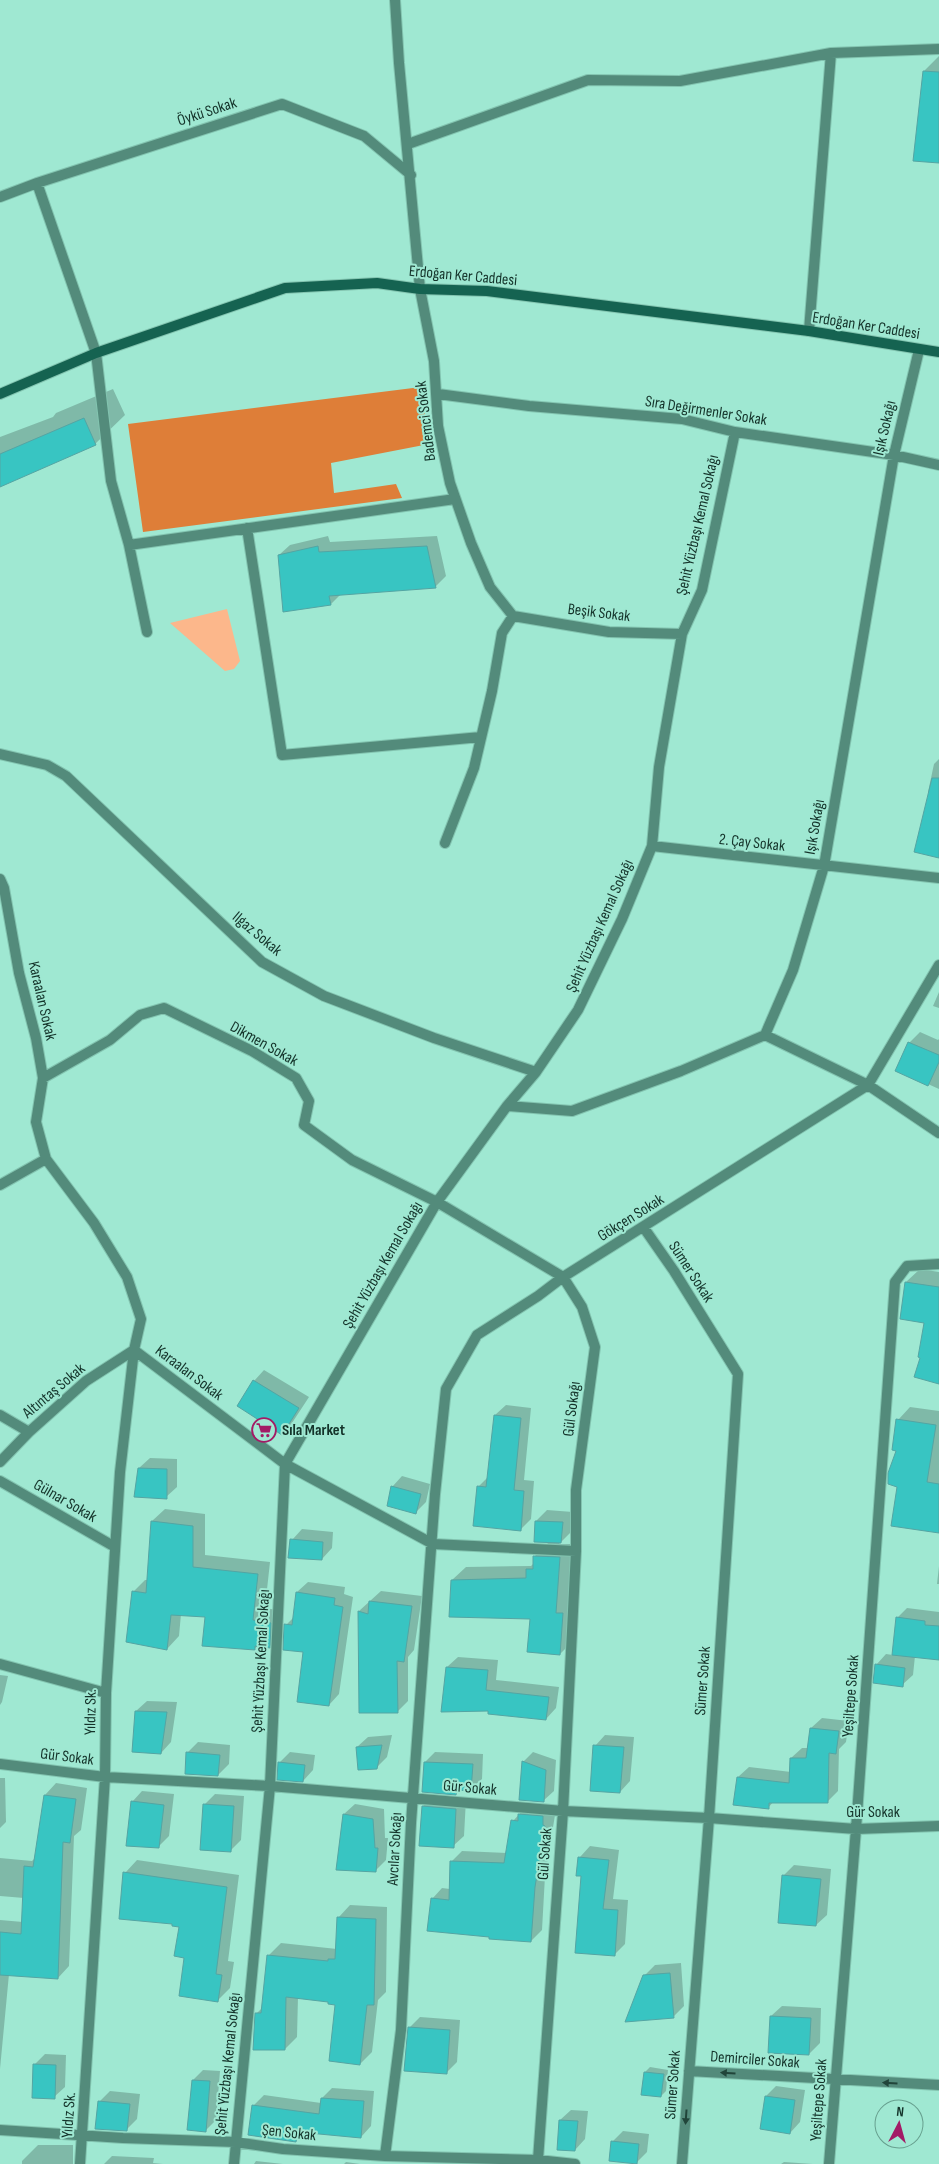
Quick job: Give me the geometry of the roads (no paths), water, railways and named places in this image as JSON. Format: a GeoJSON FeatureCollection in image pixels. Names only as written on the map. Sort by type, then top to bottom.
{"type":"FeatureCollection","features":[{"type":"Feature","properties":{"kind":"main road","name":"Erdoğan Ker Caddesi"},"geometry":{"type":"LineString","coordinates":[[0,394],[96,353],[285,288],[377,283],[420,288],[487,291],[809,331],[939,352]]}},
{"type":"Feature","properties":{"kind":"street","name":"Bademci Sokak"},"geometry":{"type":"LineString","coordinates":[[395,0],[420,288],[434,361],[438,394],[438,426],[450,483],[490,587],[513,616]]}},
{"type":"Feature","properties":{"kind":"street"},"geometry":{"type":"LineString","coordinates":[[408,144],[588,80],[680,81],[831,53],[939,49]]}},
{"type":"Feature","properties":{"kind":"street"},"geometry":{"type":"LineString","coordinates":[[809,331],[831,53]]}},
{"type":"Feature","properties":{"kind":"street","name":"Öykü Sokak"},"geometry":{"type":"LineString","coordinates":[[0,198],[37,183],[282,104],[364,136],[411,176]]}},
{"type":"Feature","properties":{"kind":"street"},"geometry":{"type":"LineString","coordinates":[[37,183],[96,353],[111,481],[129,545],[147,632]]}},
{"type":"Feature","properties":{"kind":"street","name":"Işık Sokağı"},"geometry":{"type":"LineString","coordinates":[[765,1035],[793,970],[824,866],[894,454],[919,350]]}},
{"type":"Feature","properties":{"kind":"street","name":"Sıra Değirmenler Sokak"},"geometry":{"type":"LineString","coordinates":[[438,394],[529,406],[682,419],[735,432],[894,454],[939,465]]}},
{"type":"Feature","properties":{"kind":"street","name":"Şehit Yüzbaşı Kemal Sokağı"},"geometry":{"type":"LineString","coordinates":[[234,2164],[270,1786],[285,1464],[437,1202],[507,1106],[536,1072],[578,1010],[622,919],[652,846],[659,767],[682,634],[702,590],[735,432]]}},
{"type":"Feature","properties":{"kind":"street"},"geometry":{"type":"LineString","coordinates":[[129,545],[456,499]]}},
{"type":"Feature","properties":{"kind":"street"},"geometry":{"type":"LineString","coordinates":[[247,528],[282,755],[481,737]]}},
{"type":"Feature","properties":{"kind":"street"},"geometry":{"type":"LineString","coordinates":[[445,843],[474,768],[492,691],[502,633],[513,616]]}},
{"type":"Feature","properties":{"kind":"street","name":"Beşik Sokak"},"geometry":{"type":"LineString","coordinates":[[513,616],[609,632],[682,634]]}},
{"type":"Feature","properties":{"kind":"street","name":"Ilgaz Sokak"},"geometry":{"type":"LineString","coordinates":[[0,754],[47,765],[66,776],[262,962],[324,996],[434,1038],[536,1072]]}},
{"type":"Feature","properties":{"kind":"street","name":"2. Çay Sokak"},"geometry":{"type":"LineString","coordinates":[[652,846],[939,878]]}},
{"type":"Feature","properties":{"kind":"street","name":"Karaalan Sokak"},"geometry":{"type":"LineString","coordinates":[[0,879],[4,888],[19,973],[36,1038],[43,1078],[36,1122],[46,1159],[94,1223],[126,1277],[140,1319],[134,1350],[285,1464],[432,1544],[576,1551]]}},
{"type":"Feature","properties":{"kind":"street","name":"Gökçen Sokak"},"geometry":{"type":"LineString","coordinates":[[432,1544],[435,1494],[446,1389],[477,1335],[538,1296],[563,1277],[644,1228],[868,1085],[939,965]]}},
{"type":"Feature","properties":{"kind":"street","name":"Dikmen Sokak"},"geometry":{"type":"LineString","coordinates":[[43,1078],[110,1040],[140,1015],[164,1008],[252,1051],[296,1078],[309,1101],[304,1125],[352,1160],[437,1202],[563,1277]]}},
{"type":"Feature","properties":{"kind":"street"},"geometry":{"type":"LineString","coordinates":[[507,1106],[572,1112],[681,1071],[765,1035],[868,1085],[939,1133]]}},
{"type":"Feature","properties":{"kind":"street"},"geometry":{"type":"LineString","coordinates":[[0,1185],[46,1159]]}},
{"type":"Feature","properties":{"kind":"street","name":"Sümer Sokak"},"geometry":{"type":"LineString","coordinates":[[644,1228],[674,1271],[738,1374],[709,1818],[682,2164]]}},
{"type":"Feature","properties":{"kind":"street","name":"Yeşiltepe Sokak"},"geometry":{"type":"LineString","coordinates":[[829,2164],[856,1829],[895,1282],[907,1266],[939,1264]]}},
{"type":"Feature","properties":{"kind":"street","name":"Gül Sokağı"},"geometry":{"type":"LineString","coordinates":[[563,1277],[582,1307],[594,1347],[576,1490],[576,1551]]}},
{"type":"Feature","properties":{"kind":"street","name":"Altıntaş Sokak"},"geometry":{"type":"LineString","coordinates":[[0,1462],[29,1432],[86,1381],[134,1350]]}},
{"type":"Feature","properties":{"kind":"street","name":"Yıldız Sk."},"geometry":{"type":"LineString","coordinates":[[80,2164],[105,1777],[106,1693],[115,1547],[120,1472],[134,1350]]}},
{"type":"Feature","properties":{"kind":"street"},"geometry":{"type":"LineString","coordinates":[[0,1415],[29,1432]]}},
{"type":"Feature","properties":{"kind":"street","name":"Gülnar Sokak"},"geometry":{"type":"LineString","coordinates":[[0,1481],[115,1547]]}},
{"type":"Feature","properties":{"kind":"street","name":"Avcılar Sokağı"},"geometry":{"type":"LineString","coordinates":[[385,2156],[401,2030],[413,1798],[432,1544]]}},
{"type":"Feature","properties":{"kind":"street","name":"Gül Sokak"},"geometry":{"type":"LineString","coordinates":[[538,2160],[563,1811],[576,1551]]}},
{"type":"Feature","properties":{"kind":"street"},"geometry":{"type":"LineString","coordinates":[[0,1664],[106,1693]]}},
{"type":"Feature","properties":{"kind":"street","name":"Gür Sokak"},"geometry":{"type":"LineString","coordinates":[[0,1764],[105,1777],[270,1786],[563,1811],[709,1818],[856,1829],[939,1826]]}},
{"type":"Feature","properties":{"kind":"street","name":"Demirciler Sokak"},"geometry":{"type":"LineString","coordinates":[[689,2070],[939,2085]]}},
{"type":"Feature","properties":{"kind":"street","name":"Şen Sokak"},"geometry":{"type":"LineString","coordinates":[[0,2130],[123,2138],[235,2142],[284,2149],[385,2156],[538,2160],[575,2164]]}},
{"type":"Feature","properties":{"kind":"place","name":"Sıla Market"},"geometry":{"type":"Point","coordinates":[264,1430]}}]}
